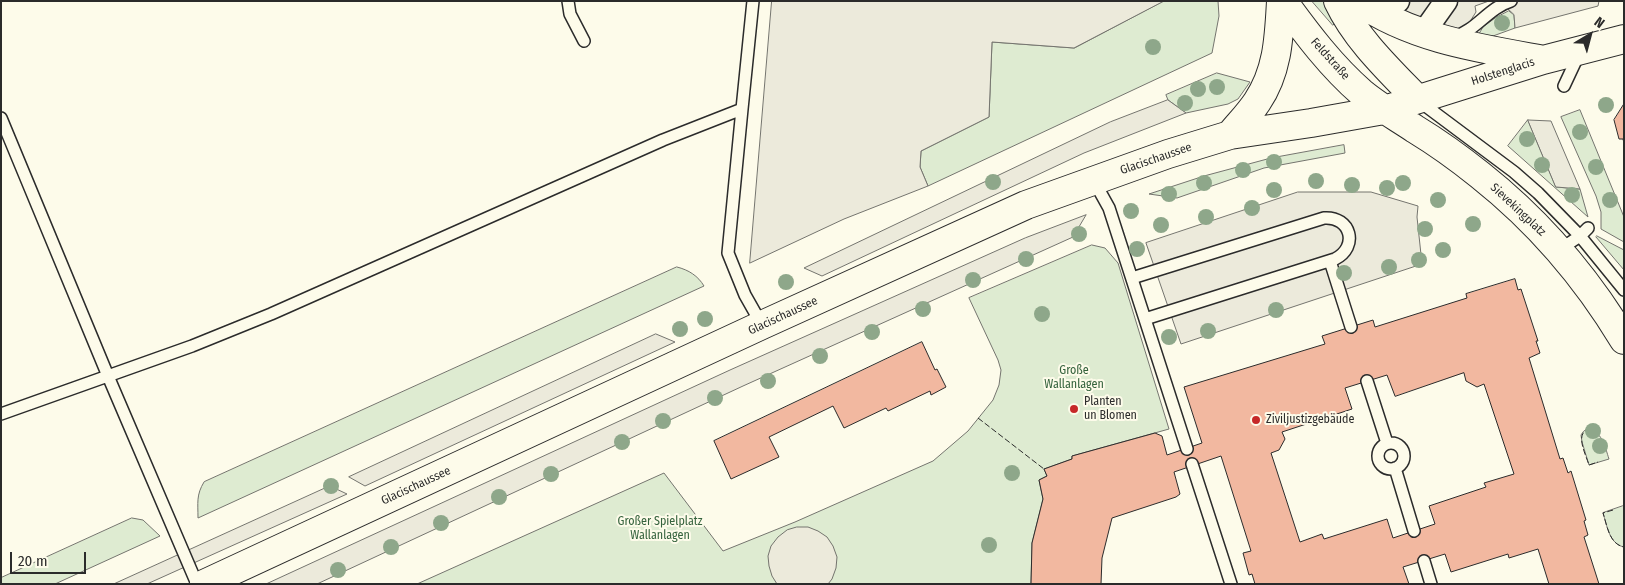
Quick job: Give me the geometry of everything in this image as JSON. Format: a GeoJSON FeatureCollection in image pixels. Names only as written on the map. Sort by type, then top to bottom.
{"type":"FeatureCollection","features":[{"type":"Feature","properties":{"kind":"street","name":"Feldstraße"},"geometry":{"type":"LineString","coordinates":[[1282,1],[1324,55],[1362,93],[1384,110]]}},
{"type":"Feature","properties":{"kind":"street","name":"Feldstraße"},"geometry":{"type":"LineString","coordinates":[[1230,135],[1256,103],[1273,71],[1279,41],[1282,1]]}},
{"type":"Feature","properties":{"kind":"street"},"geometry":{"type":"LineString","coordinates":[[1338,1],[1361,39],[1417,99]]}},
{"type":"Feature","properties":{"kind":"street"},"geometry":{"type":"LineString","coordinates":[[1358,1],[1397,23],[1436,32],[1479,48],[1542,60]]}},
{"type":"Feature","properties":{"kind":"street"},"geometry":{"type":"LineString","coordinates":[[1436,32],[1446,1]]}},
{"type":"Feature","properties":{"kind":"street","name":"Holstenglacis"},"geometry":{"type":"LineString","coordinates":[[1384,110],[1542,60],[1624,39]]}},
{"type":"Feature","properties":{"kind":"street","name":"Glacischaussee"},"geometry":{"type":"LineString","coordinates":[[204,584],[762,325],[1026,205],[1168,154],[1230,135],[1311,124],[1384,110]]}},
{"type":"Feature","properties":{"kind":"street","name":"Sievekingplatz"},"geometry":{"type":"LineString","coordinates":[[1384,110],[1449,151],[1509,200],[1575,238],[1586,283],[1619,324]]}},
{"type":"Feature","properties":{"kind":"lane"},"geometry":{"type":"LineString","coordinates":[[568,1],[570,14],[584,41]]}},
{"type":"Feature","properties":{"kind":"lane"},"geometry":{"type":"LineString","coordinates":[[753,1],[728,253],[746,295],[762,325]]}},
{"type":"Feature","properties":{"kind":"lane"},"geometry":{"type":"LineString","coordinates":[[1436,32],[1453,38],[1469,31],[1495,8],[1511,1]]}},
{"type":"Feature","properties":{"kind":"lane"},"geometry":{"type":"LineString","coordinates":[[1564,86],[1580,51]]}},
{"type":"Feature","properties":{"kind":"lane"},"geometry":{"type":"LineString","coordinates":[[1417,99],[1514,172],[1538,193],[1575,238],[1624,290]]}},
{"type":"Feature","properties":{"kind":"lane"},"geometry":{"type":"LineString","coordinates":[[1,414],[192,346],[271,314],[663,140],[742,109]]}},
{"type":"Feature","properties":{"kind":"lane"},"geometry":{"type":"LineString","coordinates":[[1,118],[108,376],[198,584]]}},
{"type":"Feature","properties":{"kind":"lane"},"geometry":{"type":"LineString","coordinates":[[1094,181],[1109,208],[1187,448]]}},
{"type":"Feature","properties":{"kind":"lane"},"geometry":{"type":"LineString","coordinates":[[1132,278],[1320,219],[1331,217],[1342,223],[1349,236],[1349,243],[1345,252],[1330,261],[1145,319]]}},
{"type":"Feature","properties":{"kind":"lane"},"geometry":{"type":"LineString","coordinates":[[1330,261],[1351,327]]}},
{"type":"Feature","properties":{"kind":"lane"},"geometry":{"type":"LineString","coordinates":[[1368,381],[1387,443]]}},
{"type":"Feature","properties":{"kind":"lane"},"geometry":{"type":"LineString","coordinates":[[1387,443],[1398,445],[1403,452],[1403,460],[1395,468],[1385,468],[1379,462],[1379,449],[1387,443]]}},
{"type":"Feature","properties":{"kind":"lane"},"geometry":{"type":"LineString","coordinates":[[1192,464],[1231,584]]}},
{"type":"Feature","properties":{"kind":"lane"},"geometry":{"type":"LineString","coordinates":[[1395,468],[1414,531]]}},
{"type":"Feature","properties":{"kind":"lane"},"geometry":{"type":"LineString","coordinates":[[1424,561],[1431,584]]}},
{"type":"Feature","properties":{"kind":"green space"},"geometry":{"type":"Polygon","coordinates":[[[1164,1],[1218,1],[1219,16],[1212,53],[928,186],[920,167],[921,151],[989,117],[992,42],[1074,48],[1164,1]]]}},
{"type":"Feature","properties":{"kind":"green space"},"geometry":{"type":"Polygon","coordinates":[[[1312,1],[1325,1],[1337,21],[1333,25],[1312,1]]]}},
{"type":"Feature","properties":{"kind":"green space"},"geometry":{"type":"Polygon","coordinates":[[[1509,11],[1514,15],[1515,28],[1493,36],[1477,37],[1483,27],[1509,11]]]}},
{"type":"Feature","properties":{"kind":"green space"},"geometry":{"type":"Polygon","coordinates":[[[1217,73],[1250,82],[1238,99],[1228,104],[1186,113],[1168,100],[1166,95],[1217,73]]]}},
{"type":"Feature","properties":{"kind":"green space"},"geometry":{"type":"Polygon","coordinates":[[[1580,110],[1624,217],[1624,242],[1601,229],[1601,212],[1596,196],[1561,117],[1580,110]]]}},
{"type":"Feature","properties":{"kind":"green space"},"geometry":{"type":"Polygon","coordinates":[[[1528,120],[1556,187],[1580,189],[1588,217],[1508,146],[1528,120]]]}},
{"type":"Feature","properties":{"kind":"green space"},"geometry":{"type":"Polygon","coordinates":[[[1344,145],[1345,153],[1264,168],[1177,198],[1149,194],[1204,176],[1271,158],[1344,145]]]}},
{"type":"Feature","properties":{"kind":"green space"},"geometry":{"type":"Polygon","coordinates":[[[1596,237],[1624,250],[1624,270],[1596,237]]]}},
{"type":"Feature","properties":{"kind":"green space","name":"Planten un Blomen"},"geometry":{"type":"Polygon","coordinates":[[[1092,245],[1105,248],[1118,263],[1169,429],[1072,456],[1072,459],[1044,469],[1047,476],[1039,480],[1043,499],[1032,543],[1031,584],[417,584],[664,473],[723,551],[795,522],[933,461],[968,431],[993,400],[999,385],[1001,370],[998,360],[969,298],[1092,245]]]}},
{"type":"Feature","properties":{"kind":"green space"},"geometry":{"type":"Polygon","coordinates":[[[677,267],[693,274],[704,286],[198,518],[199,495],[204,482],[677,267]]]}},
{"type":"Feature","properties":{"kind":"green space"},"geometry":{"type":"Polygon","coordinates":[[[1587,429],[1596,432],[1599,436],[1609,459],[1589,465],[1581,435],[1587,429]]]}},
{"type":"Feature","properties":{"kind":"green space"},"geometry":{"type":"Polygon","coordinates":[[[1623,506],[1624,547],[1612,538],[1603,513],[1623,506]]]}},
{"type":"Feature","properties":{"kind":"green space"},"geometry":{"type":"Polygon","coordinates":[[[132,518],[143,520],[160,536],[55,584],[1,584],[1,578],[132,518]]]}},
{"type":"Feature","properties":{"kind":"shaded area"},"geometry":{"type":"Polygon","coordinates":[[[772,1],[1164,1],[1074,48],[992,42],[989,117],[921,151],[920,167],[928,186],[844,219],[750,263],[772,1]]]}},
{"type":"Feature","properties":{"kind":"shaded area"},"geometry":{"type":"Polygon","coordinates":[[[1395,1],[1489,1],[1475,6],[1476,12],[1469,23],[1455,31],[1406,17],[1395,1]]]}},
{"type":"Feature","properties":{"kind":"shaded area"},"geometry":{"type":"Polygon","coordinates":[[[1500,1],[1599,1],[1598,6],[1515,28],[1514,15],[1500,1]]]}},
{"type":"Feature","properties":{"kind":"shaded area"},"geometry":{"type":"Polygon","coordinates":[[[1168,100],[1186,113],[1084,153],[822,276],[804,268],[1110,122],[1168,100]]]}},
{"type":"Feature","properties":{"kind":"shaded area"},"geometry":{"type":"Polygon","coordinates":[[[1528,120],[1551,121],[1580,189],[1556,187],[1528,120]]]}},
{"type":"Feature","properties":{"kind":"shaded area"},"geometry":{"type":"Polygon","coordinates":[[[1298,192],[1371,192],[1418,206],[1417,217],[1422,264],[1181,344],[1146,243],[1298,192]]]}},
{"type":"Feature","properties":{"kind":"shaded area"},"geometry":{"type":"Polygon","coordinates":[[[1086,215],[1073,237],[743,386],[317,584],[266,584],[730,370],[1025,238],[1086,215]]]}},
{"type":"Feature","properties":{"kind":"shaded area"},"geometry":{"type":"Polygon","coordinates":[[[656,334],[675,342],[365,486],[349,477],[656,334]]]}},
{"type":"Feature","properties":{"kind":"shaded area"},"geometry":{"type":"Polygon","coordinates":[[[330,486],[347,494],[147,584],[114,584],[330,486]]]}},
{"type":"Feature","properties":{"kind":"shaded area"},"geometry":{"type":"Polygon","coordinates":[[[797,527],[808,527],[818,531],[827,537],[833,546],[837,557],[836,568],[828,584],[777,584],[772,576],[768,556],[771,546],[787,530],[797,527]]]}},
{"type":"Feature","properties":{"kind":"building"},"geometry":{"type":"Polygon","coordinates":[[[1624,104],[1624,143],[1623,139],[1619,139],[1614,120],[1624,104]]]}},
{"type":"Feature","properties":{"kind":"building","name":"Ziviljustizgebäude"},"geometry":{"type":"Polygon","coordinates":[[[1515,279],[1518,290],[1521,289],[1540,353],[1529,358],[1560,459],[1563,458],[1568,473],[1571,471],[1586,520],[1584,521],[1588,535],[1584,537],[1599,584],[1549,584],[1538,549],[1509,558],[1508,554],[1451,572],[1445,554],[1403,567],[1409,584],[1255,584],[1252,574],[1249,575],[1243,553],[1251,551],[1221,456],[1174,472],[1180,494],[1176,497],[1112,518],[1102,558],[1101,584],[1031,584],[1032,543],[1043,499],[1039,480],[1047,476],[1044,469],[1072,459],[1072,456],[1155,433],[1162,436],[1167,455],[1202,443],[1184,387],[1325,344],[1322,336],[1373,320],[1375,327],[1467,298],[1466,294],[1515,279]],[[1464,373],[1395,396],[1387,375],[1345,388],[1352,409],[1282,432],[1285,439],[1279,450],[1271,453],[1300,542],[1322,534],[1324,539],[1387,519],[1393,538],[1435,524],[1429,506],[1486,487],[1484,483],[1514,474],[1484,384],[1477,387],[1466,381],[1464,373]]]}},
{"type":"Feature","properties":{"kind":"building"},"geometry":{"type":"Polygon","coordinates":[[[922,342],[935,370],[937,369],[946,387],[931,395],[930,391],[888,411],[886,408],[844,428],[833,406],[769,437],[779,457],[731,479],[714,441],[922,342]]]}},
{"type":"Feature","properties":{"kind":"fence"},"geometry":{"type":"LineString","coordinates":[[978,418],[1044,469]]}},
{"type":"Feature","properties":{"kind":"fence"},"geometry":{"type":"LineString","coordinates":[[1591,429],[1583,434],[1582,444],[1589,465],[1598,462]]}},
{"type":"Feature","properties":{"kind":"fence"},"geometry":{"type":"LineString","coordinates":[[1613,510],[1603,513],[1612,538],[1624,547]]}},
{"type":"Feature","properties":{"kind":"place","name":"Planten un Blomen"},"geometry":{"type":"Point","coordinates":[1074,409]}},
{"type":"Feature","properties":{"kind":"place","name":"Ziviljustizgebäude"},"geometry":{"type":"Point","coordinates":[1256,420]}},
{"type":"Feature","properties":{"kind":"park label","name":"Große Wallanlagen"},"geometry":{"type":"Point","coordinates":[1074,378]}},
{"type":"Feature","properties":{"kind":"park label","name":"Großer Spielplatz Wallanlagen"},"geometry":{"type":"Point","coordinates":[660,529]}}]}
